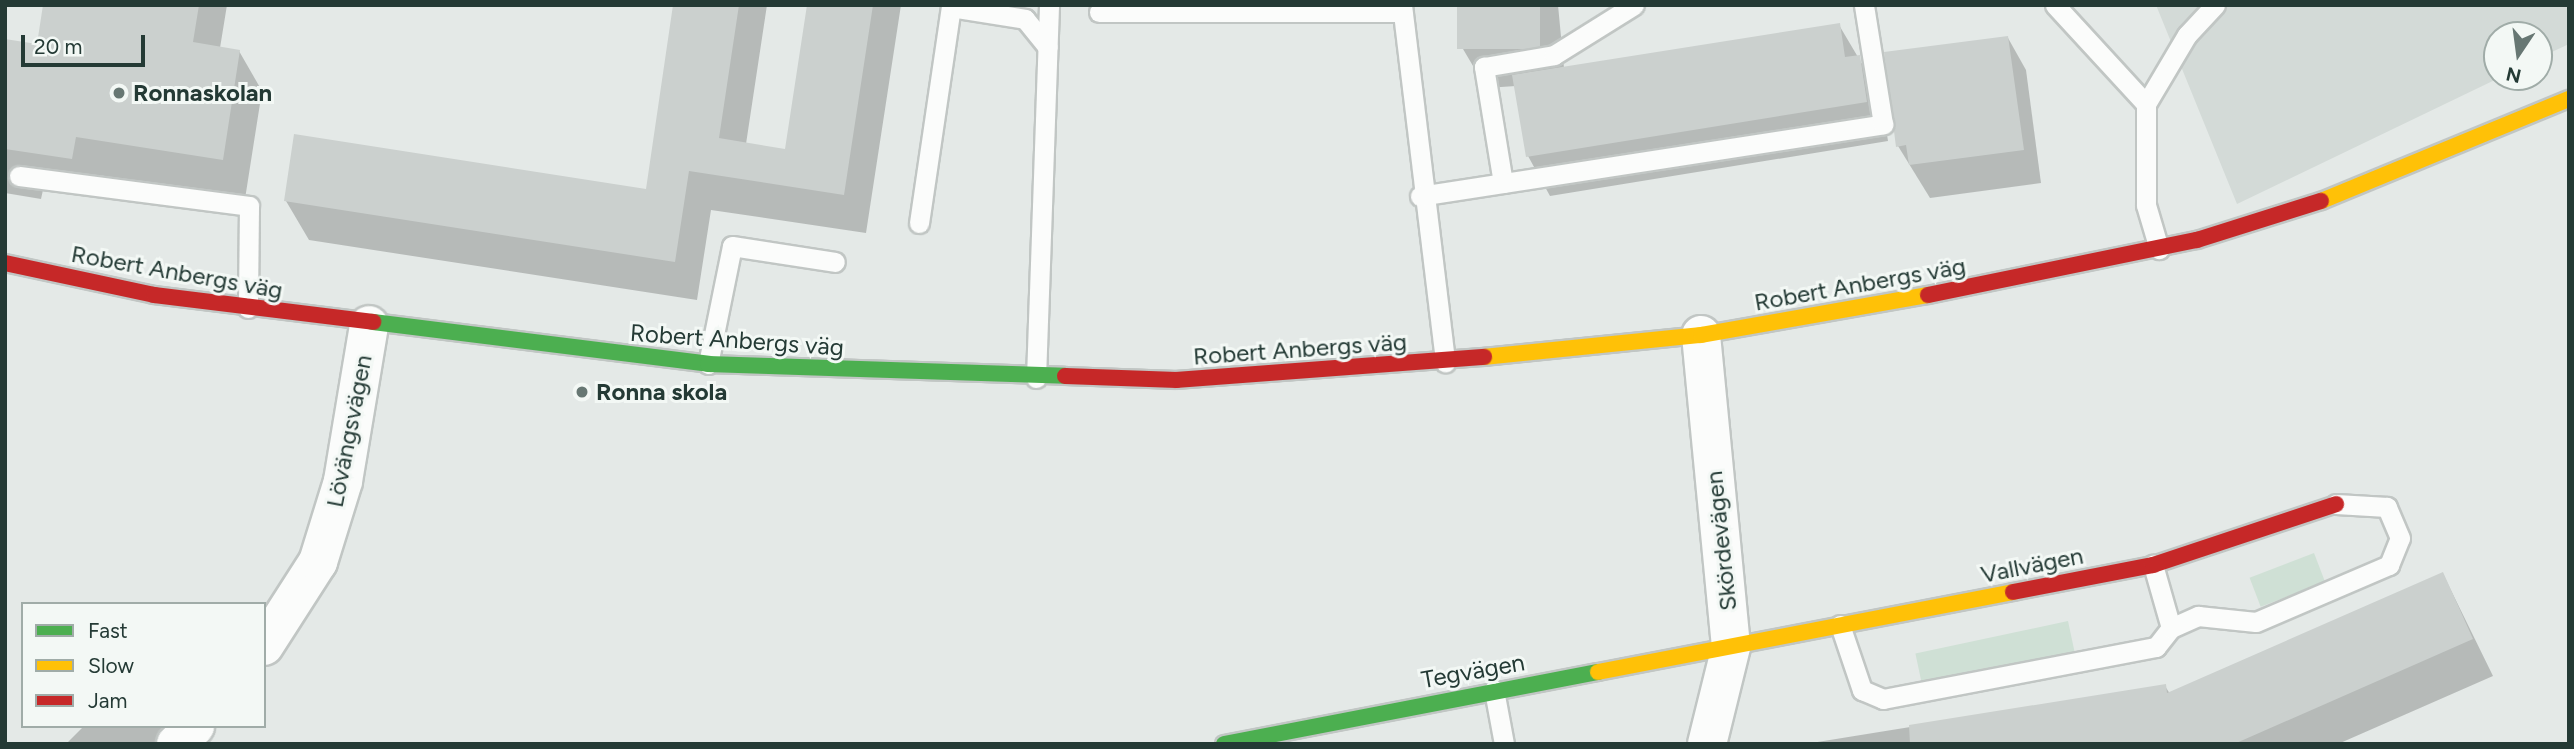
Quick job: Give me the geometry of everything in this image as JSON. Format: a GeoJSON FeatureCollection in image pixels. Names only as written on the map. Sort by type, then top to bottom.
{"type":"FeatureCollection","features":[{"type":"Feature","properties":{"kind":"street","name":"Robert Anbergs väg"},"geometry":{"type":"LineString","coordinates":[[5,263],[248,308],[369,325],[708,364],[1036,378],[1177,380],[1445,362],[1701,335],[2159,249],[2358,189],[2569,99]]}},
{"type":"Feature","properties":{"kind":"street","name":"Lövängsvägen"},"geometry":{"type":"LineString","coordinates":[[266,643],[318,562],[343,481],[369,325]]}},
{"type":"Feature","properties":{"kind":"street","name":"Skördevägen"},"geometry":{"type":"LineString","coordinates":[[1701,335],[1731,647],[1707,744]]}},
{"type":"Feature","properties":{"kind":"street","name":"Vallvägen"},"geometry":{"type":"LineString","coordinates":[[1731,647],[2153,565],[2336,504]]}},
{"type":"Feature","properties":{"kind":"street","name":"Tegvägen"},"geometry":{"type":"LineString","coordinates":[[1224,744],[1494,690],[1731,647]]}},
{"type":"Feature","properties":{"kind":"street"},"geometry":{"type":"LineString","coordinates":[[176,744],[193,728]]}},
{"type":"Feature","properties":{"kind":"lane"},"geometry":{"type":"LineString","coordinates":[[1036,378],[1049,5]]}},
{"type":"Feature","properties":{"kind":"lane"},"geometry":{"type":"LineString","coordinates":[[1503,183],[1484,67],[1554,55],[1634,5]]}},
{"type":"Feature","properties":{"kind":"lane"},"geometry":{"type":"LineString","coordinates":[[1420,196],[1883,124],[1864,5]]}},
{"type":"Feature","properties":{"kind":"lane"},"geometry":{"type":"LineString","coordinates":[[2055,5],[2146,104]]}},
{"type":"Feature","properties":{"kind":"lane"},"geometry":{"type":"LineString","coordinates":[[2159,249],[2146,205],[2146,104],[2187,35],[2216,5]]}},
{"type":"Feature","properties":{"kind":"lane"},"geometry":{"type":"LineString","coordinates":[[919,223],[951,7],[1025,19],[1048,47]]}},
{"type":"Feature","properties":{"kind":"lane"},"geometry":{"type":"LineString","coordinates":[[1099,12],[1402,8],[1420,196],[1445,362]]}},
{"type":"Feature","properties":{"kind":"lane"},"geometry":{"type":"LineString","coordinates":[[19,176],[248,206],[248,308]]}},
{"type":"Feature","properties":{"kind":"lane"},"geometry":{"type":"LineString","coordinates":[[708,364],[732,246],[835,262]]}},
{"type":"Feature","properties":{"kind":"lane"},"geometry":{"type":"LineString","coordinates":[[1840,625],[1861,690],[1883,699],[2156,647],[2171,628],[2198,616],[2256,622],[2389,565],[2400,537],[2387,507],[2336,504]]}},
{"type":"Feature","properties":{"kind":"lane"},"geometry":{"type":"LineString","coordinates":[[2153,565],[2171,628]]}},
{"type":"Feature","properties":{"kind":"lane"},"geometry":{"type":"LineString","coordinates":[[1494,690],[1504,744]]}},
{"type":"Feature","properties":{"kind":"shaded area"},"geometry":{"type":"Polygon","coordinates":[[[2156,5],[2569,5],[2569,44],[2553,51],[2553,21],[2483,21],[2483,86],[2237,204],[2156,5]]]}},
{"type":"Feature","properties":{"kind":"green space"},"geometry":{"type":"Polygon","coordinates":[[[2314,553],[2325,582],[2261,607],[2250,578],[2314,553]]]}},
{"type":"Feature","properties":{"kind":"green space"},"geometry":{"type":"Polygon","coordinates":[[[2068,621],[2075,653],[1922,686],[1915,653],[2068,621]]]}},
{"type":"Feature","properties":{"kind":"building","name":"Ronnaskolan"},"geometry":{"type":"Polygon","coordinates":[[[43,5],[199,5],[193,42],[240,50],[223,160],[76,137],[72,159],[5,149],[5,39],[37,44],[43,5]]]}},
{"type":"Feature","properties":{"kind":"building"},"geometry":{"type":"Polygon","coordinates":[[[673,5],[739,5],[719,138],[785,149],[807,5],[873,5],[844,195],[689,171],[675,262],[284,201],[294,134],[646,189],[673,5]]]}},
{"type":"Feature","properties":{"kind":"building"},"geometry":{"type":"Polygon","coordinates":[[[1457,5],[1540,5],[1540,49],[1457,49],[1457,5]]]}},
{"type":"Feature","properties":{"kind":"building"},"geometry":{"type":"Polygon","coordinates":[[[1840,23],[1845,57],[1860,55],[1867,102],[1526,157],[1512,75],[1840,23]]]}},
{"type":"Feature","properties":{"kind":"building"},"geometry":{"type":"Polygon","coordinates":[[[2008,36],[2024,150],[1909,165],[1906,145],[1896,147],[1884,52],[2008,36]]]}},
{"type":"Feature","properties":{"kind":"building"},"geometry":{"type":"Polygon","coordinates":[[[2443,572],[2473,639],[2234,744],[1910,744],[1909,725],[2166,684],[2167,693],[2443,572]]]}},
{"type":"Feature","properties":{"kind":"traffic: fast"},"geometry":{"type":"LineString","coordinates":[[373,322],[708,364],[1065,376]]}},
{"type":"Feature","properties":{"kind":"traffic: fast"},"geometry":{"type":"LineString","coordinates":[[1224,744],[1598,672]]}},
{"type":"Feature","properties":{"kind":"traffic: slow"},"geometry":{"type":"LineString","coordinates":[[2321,201],[2569,99]]}},
{"type":"Feature","properties":{"kind":"traffic: slow"},"geometry":{"type":"LineString","coordinates":[[1484,357],[1701,335],[1928,295]]}},
{"type":"Feature","properties":{"kind":"traffic: slow"},"geometry":{"type":"LineString","coordinates":[[1598,672],[2013,592]]}},
{"type":"Feature","properties":{"kind":"traffic: jam"},"geometry":{"type":"LineString","coordinates":[[1928,295],[2197,240],[2321,201]]}},
{"type":"Feature","properties":{"kind":"traffic: jam"},"geometry":{"type":"LineString","coordinates":[[5,263],[154,295],[373,322]]}},
{"type":"Feature","properties":{"kind":"traffic: jam"},"geometry":{"type":"LineString","coordinates":[[1065,376],[1177,380],[1484,357]]}},
{"type":"Feature","properties":{"kind":"traffic: jam"},"geometry":{"type":"LineString","coordinates":[[2013,592],[2153,565],[2336,504]]}},
{"type":"Feature","properties":{"kind":"place","name":"Ronnaskolan"},"geometry":{"type":"Point","coordinates":[119,93]}},
{"type":"Feature","properties":{"kind":"place","name":"Ronna skola"},"geometry":{"type":"Point","coordinates":[582,392]}}]}
